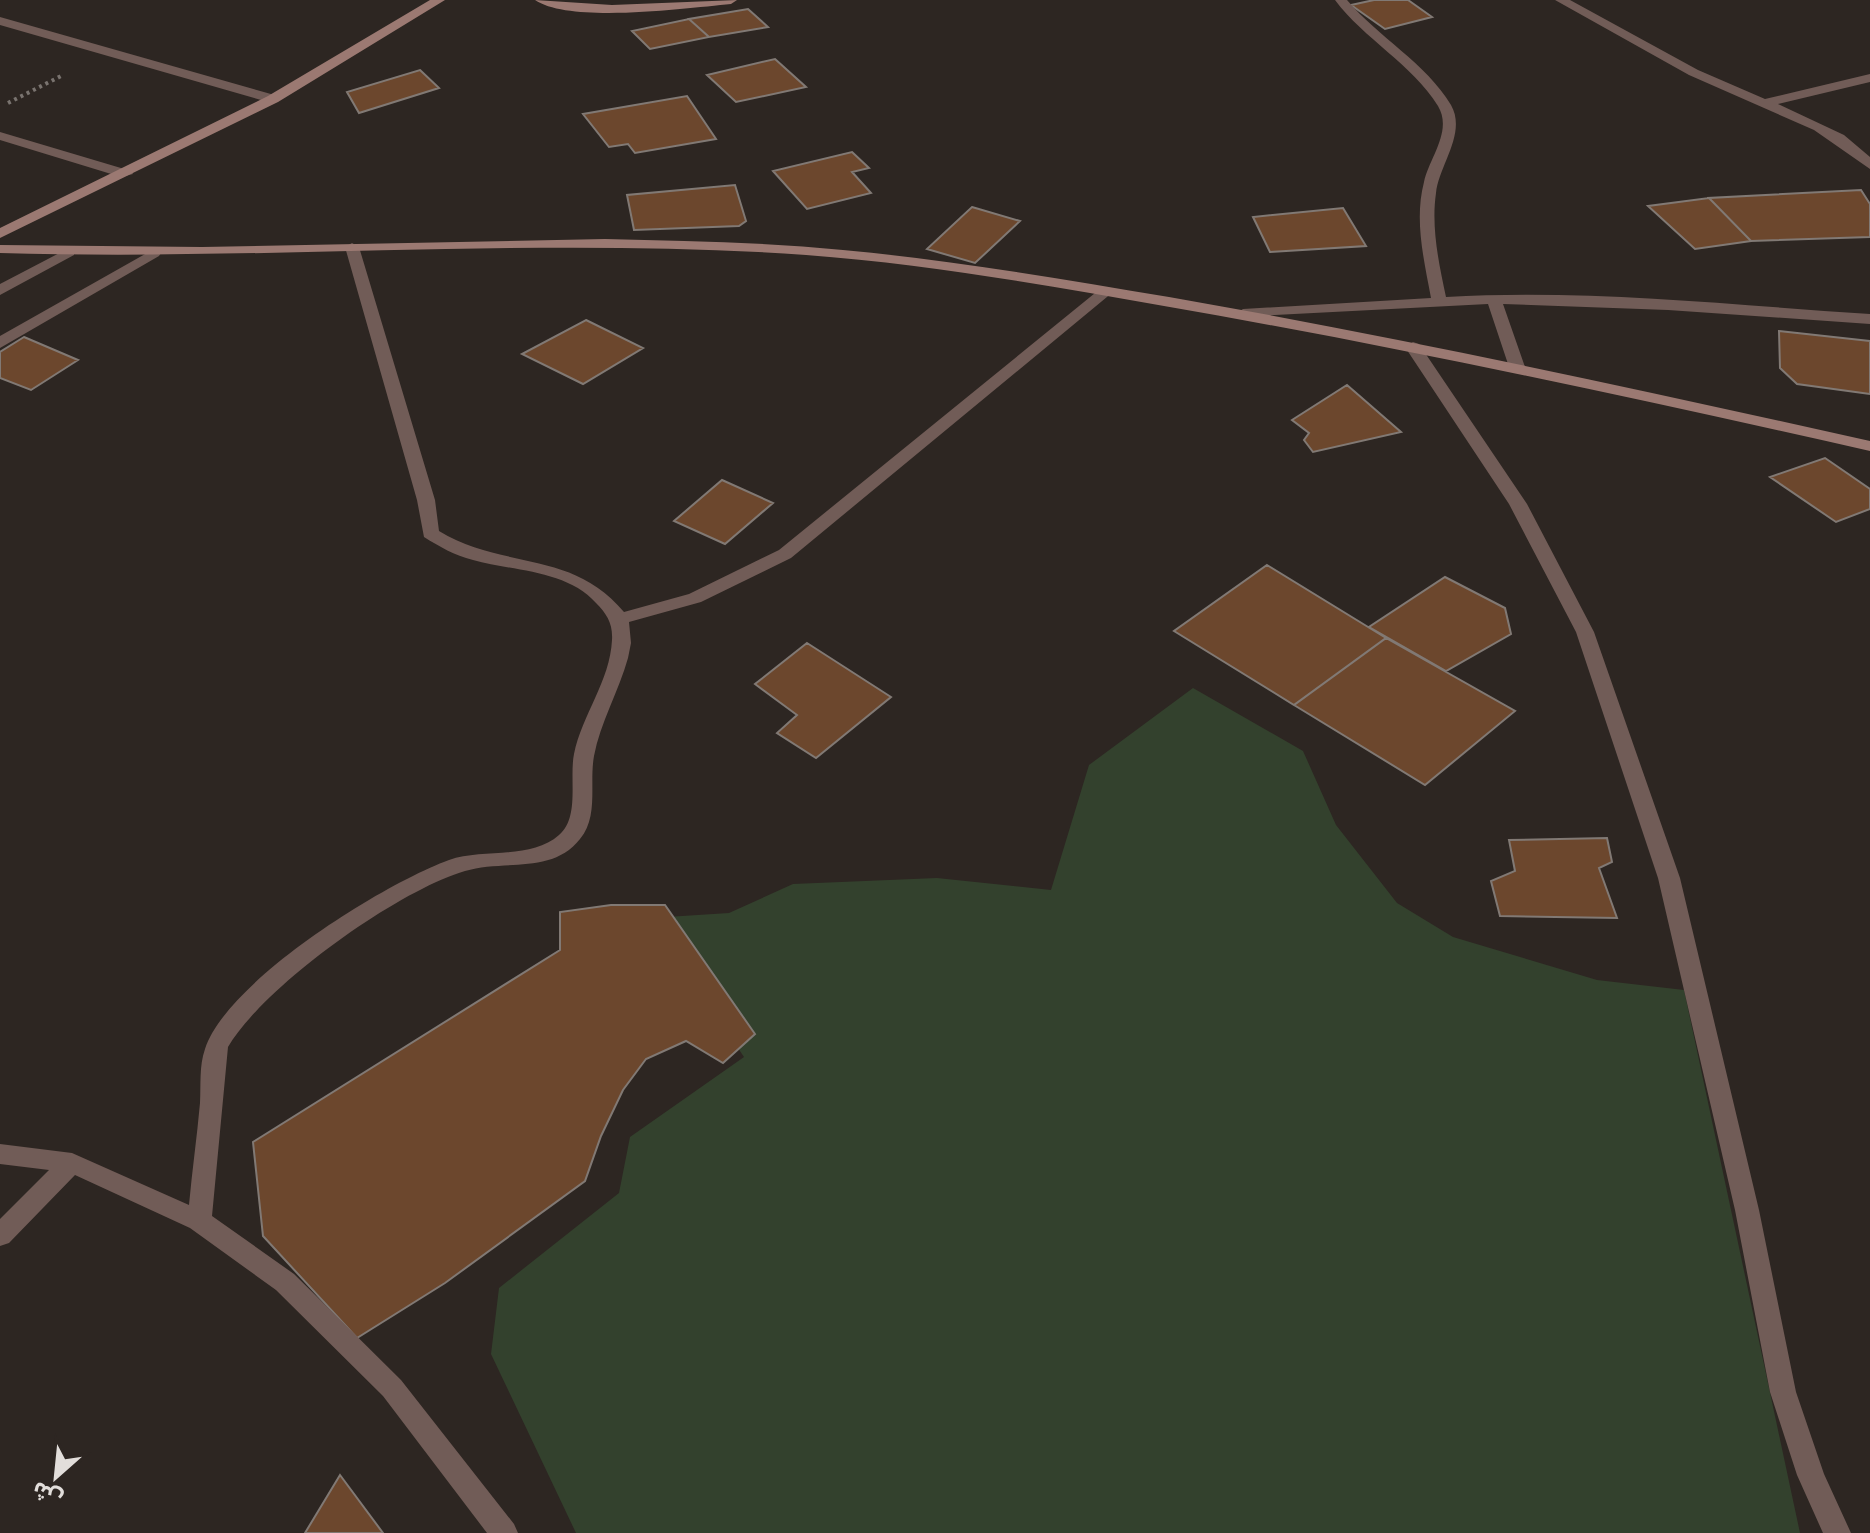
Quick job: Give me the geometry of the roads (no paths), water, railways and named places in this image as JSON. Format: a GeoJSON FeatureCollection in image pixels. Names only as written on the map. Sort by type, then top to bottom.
{"type":"FeatureCollection","features":[{"type":"Feature","properties":{"kind":"street"},"geometry":{"type":"LineString","coordinates":[[0,234],[273,99],[439,0]]}},
{"type":"Feature","properties":{"kind":"street"},"geometry":{"type":"LineString","coordinates":[[541,0],[580,8],[618,9],[731,0]]}},
{"type":"Feature","properties":{"kind":"street"},"geometry":{"type":"LineString","coordinates":[[1341,0],[1365,29],[1412,70],[1446,107],[1450,123],[1448,136],[1430,183],[1429,210],[1429,242],[1439,302]]}},
{"type":"Feature","properties":{"kind":"street"},"geometry":{"type":"LineString","coordinates":[[1561,0],[1671,61],[1828,133],[1865,158],[1870,165]]}},
{"type":"Feature","properties":{"kind":"street"},"geometry":{"type":"LineString","coordinates":[[4,26],[109,52],[273,99]]}},
{"type":"Feature","properties":{"kind":"street"},"geometry":{"type":"LineString","coordinates":[[1765,103],[1870,78]]}},
{"type":"Feature","properties":{"kind":"street"},"geometry":{"type":"LineString","coordinates":[[0,136],[126,174]]}},
{"type":"Feature","properties":{"kind":"street"},"geometry":{"type":"LineString","coordinates":[[0,249],[154,253],[352,247],[659,244],[806,251],[951,267],[1243,314],[1517,367],[1870,446]]}},
{"type":"Feature","properties":{"kind":"street"},"geometry":{"type":"LineString","coordinates":[[199,1221],[217,1045],[249,999],[367,913],[416,886],[458,865],[490,859],[525,859],[556,848],[576,832],[583,811],[584,755],[613,678],[621,643],[619,619],[594,591],[552,571],[470,556],[446,546],[430,533],[426,500],[352,247]]}},
{"type":"Feature","properties":{"kind":"street"},"geometry":{"type":"LineString","coordinates":[[0,290],[69,252]]}},
{"type":"Feature","properties":{"kind":"street"},"geometry":{"type":"LineString","coordinates":[[0,343],[154,253]]}},
{"type":"Feature","properties":{"kind":"street"},"geometry":{"type":"LineString","coordinates":[[619,619],[695,598],[785,554],[1105,292]]}},
{"type":"Feature","properties":{"kind":"street"},"geometry":{"type":"LineString","coordinates":[[1494,299],[1517,367]]}},
{"type":"Feature","properties":{"kind":"street"},"geometry":{"type":"LineString","coordinates":[[1243,314],[1494,299],[1684,306],[1870,319]]}},
{"type":"Feature","properties":{"kind":"street"},"geometry":{"type":"LineString","coordinates":[[1413,347],[1518,504],[1585,632],[1669,878],[1747,1210],[1783,1392],[1811,1475],[1837,1533]]}},
{"type":"Feature","properties":{"kind":"street"},"geometry":{"type":"LineString","coordinates":[[0,1154],[72,1163],[199,1221],[285,1282],[392,1388],[504,1533]]}},
{"type":"Feature","properties":{"kind":"street"},"geometry":{"type":"LineString","coordinates":[[0,1235],[72,1163]]}}]}
